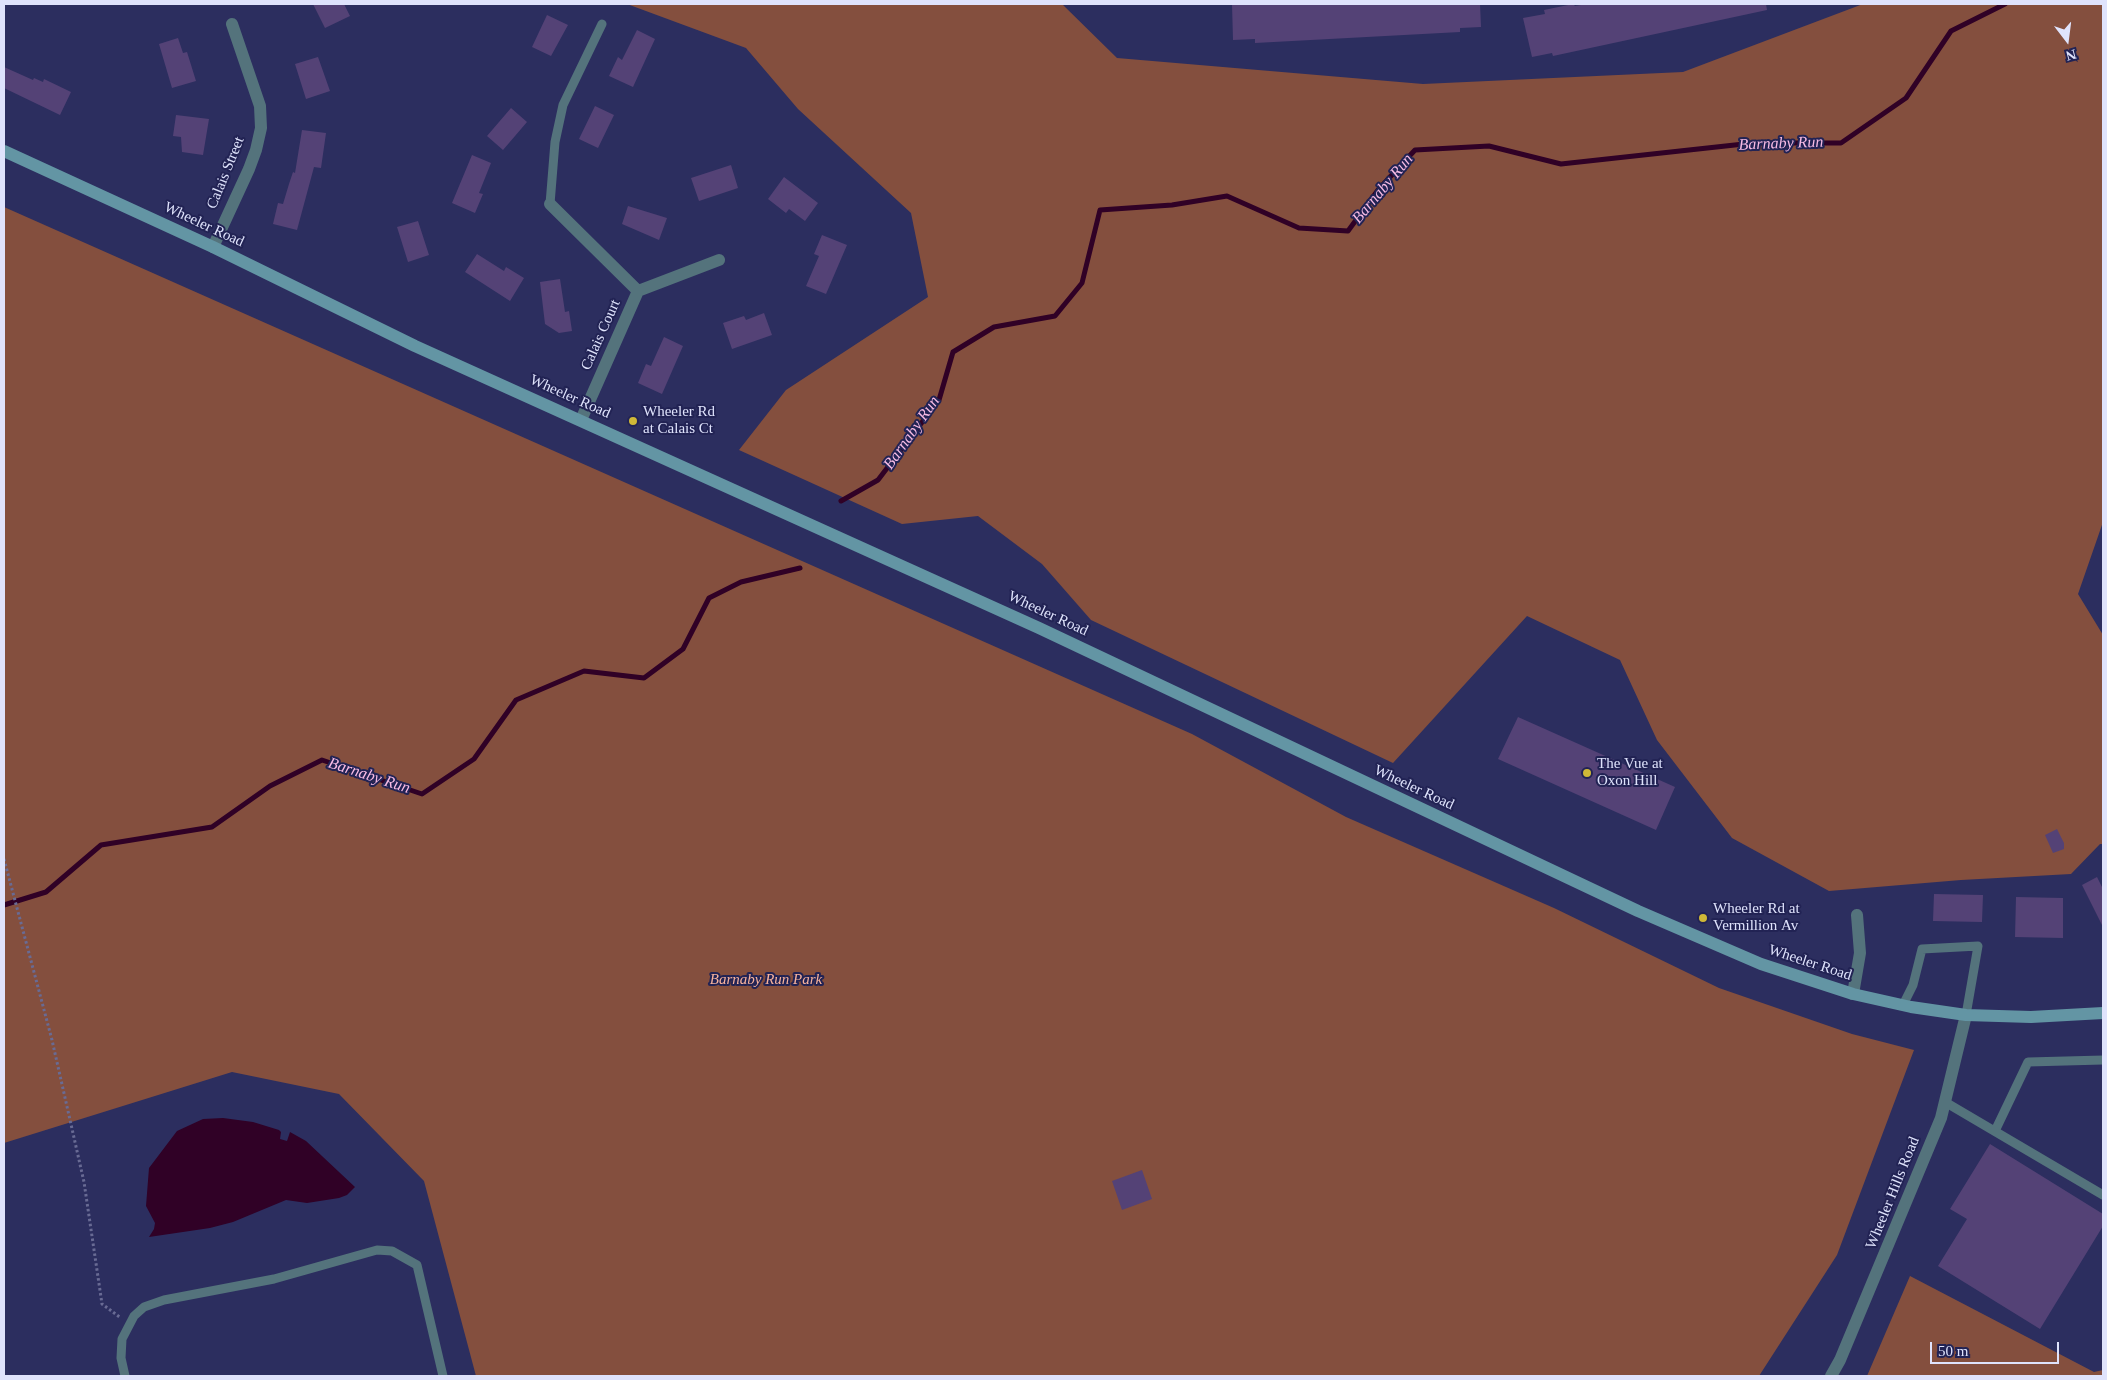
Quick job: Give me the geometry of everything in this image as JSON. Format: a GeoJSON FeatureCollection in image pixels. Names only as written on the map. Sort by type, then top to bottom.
{"type":"FeatureCollection","features":[{"type":"Feature","properties":{"kind":"main road","name":"Wheeler Road"},"geometry":{"type":"LineString","coordinates":[[4,151],[213,247],[415,346],[1039,628],[1638,911],[1761,964],[1853,994],[1903,1005],[1966,1015],[2031,1017],[2103,1013]]}},
{"type":"Feature","properties":{"kind":"street","name":"Calais Street"},"geometry":{"type":"LineString","coordinates":[[213,247],[249,168],[256,150],[261,128],[260,106],[232,24]]}},
{"type":"Feature","properties":{"kind":"street","name":"Calais Court"},"geometry":{"type":"LineString","coordinates":[[550,204],[638,291]]}},
{"type":"Feature","properties":{"kind":"street","name":"Calais Court"},"geometry":{"type":"LineString","coordinates":[[581,420],[638,291],[720,260]]}},
{"type":"Feature","properties":{"kind":"street"},"geometry":{"type":"LineString","coordinates":[[1853,994],[1860,953],[1857,916]]}},
{"type":"Feature","properties":{"kind":"street","name":"Wheeler Hills Road"},"geometry":{"type":"LineString","coordinates":[[1831,1376],[1840,1360],[1941,1118],[1966,1015]]}},
{"type":"Feature","properties":{"kind":"lane"},"geometry":{"type":"LineString","coordinates":[[550,204],[555,142],[563,105],[602,24]]}},
{"type":"Feature","properties":{"kind":"lane"},"geometry":{"type":"LineString","coordinates":[[1903,1005],[1913,985],[1922,949],[1978,946],[1966,1015]]}},
{"type":"Feature","properties":{"kind":"lane"},"geometry":{"type":"LineString","coordinates":[[1995,1131],[2028,1062],[2103,1060]]}},
{"type":"Feature","properties":{"kind":"lane"},"geometry":{"type":"LineString","coordinates":[[1945,1102],[2103,1195]]}},
{"type":"Feature","properties":{"kind":"lane"},"geometry":{"type":"LineString","coordinates":[[125,1376],[121,1358],[122,1339],[128,1325],[144,1307],[164,1300],[274,1279],[377,1250],[392,1250],[417,1265],[442,1376]]}},
{"type":"Feature","properties":{"kind":"path"},"geometry":{"type":"LineString","coordinates":[[4,859],[52,1040],[84,1182],[102,1304],[128,1325]]}},
{"type":"Feature","properties":{"kind":"green space"},"geometry":{"type":"Polygon","coordinates":[[[627,4],[1062,4],[1117,58],[1423,84],[1683,72],[1863,4],[2103,4],[2103,522],[2078,594],[2103,635],[2103,844],[2100,844],[2071,874],[1961,880],[1829,891],[1732,838],[1657,740],[1620,660],[1527,616],[1393,763],[1091,620],[1042,564],[978,516],[902,524],[739,450],[786,390],[928,297],[911,213],[798,109],[746,48],[627,4]]]}},
{"type":"Feature","properties":{"kind":"green space","name":"Barnaby Run Park"},"geometry":{"type":"Polygon","coordinates":[[[4,207],[1192,734],[1346,817],[1554,908],[1719,988],[1852,1034],[1914,1050],[1837,1255],[1759,1376],[476,1376],[424,1181],[339,1094],[232,1072],[4,1143],[4,207]]]}},
{"type":"Feature","properties":{"kind":"green space"},"geometry":{"type":"Polygon","coordinates":[[[1910,1276],[2094,1372],[2103,1370],[2103,1376],[1867,1376],[1910,1276]]]}},
{"type":"Feature","properties":{"kind":"shaded area"},"geometry":{"type":"Polygon","coordinates":[[[223,1118],[253,1122],[279,1130],[281,1132],[280,1139],[287,1141],[290,1132],[306,1141],[355,1187],[347,1195],[339,1198],[307,1203],[286,1200],[233,1222],[210,1228],[149,1237],[155,1223],[146,1206],[149,1168],[177,1131],[203,1119],[223,1118]]]}},
{"type":"Feature","properties":{"kind":"building"},"geometry":{"type":"Polygon","coordinates":[[[313,4],[344,4],[350,16],[325,28],[313,4]]]}},
{"type":"Feature","properties":{"kind":"building"},"geometry":{"type":"Polygon","coordinates":[[[1232,4],[1480,4],[1481,27],[1460,28],[1460,32],[1255,43],[1255,39],[1233,40],[1232,4]]]}},
{"type":"Feature","properties":{"kind":"building"},"geometry":{"type":"Polygon","coordinates":[[[1573,4],[1575,6],[1587,4],[1766,4],[1767,10],[1553,56],[1552,53],[1532,57],[1523,18],[1545,14],[1544,10],[1573,4]]]}},
{"type":"Feature","properties":{"kind":"building"},"geometry":{"type":"Polygon","coordinates":[[[547,15],[568,25],[551,56],[532,47],[547,15]]]}},
{"type":"Feature","properties":{"kind":"building"},"geometry":{"type":"Polygon","coordinates":[[[637,30],[655,39],[633,87],[609,76],[618,57],[622,60],[637,30]]]}},
{"type":"Feature","properties":{"kind":"building"},"geometry":{"type":"Polygon","coordinates":[[[178,38],[183,53],[187,52],[196,81],[172,88],[159,44],[178,38]]]}},
{"type":"Feature","properties":{"kind":"building"},"geometry":{"type":"Polygon","coordinates":[[[318,57],[330,91],[306,99],[295,64],[318,57]]]}},
{"type":"Feature","properties":{"kind":"building"},"geometry":{"type":"Polygon","coordinates":[[[4,67],[33,80],[34,78],[43,82],[44,79],[71,92],[60,115],[4,88],[4,67]]]}},
{"type":"Feature","properties":{"kind":"building"},"geometry":{"type":"Polygon","coordinates":[[[595,106],[614,115],[598,148],[579,139],[595,106]]]}},
{"type":"Feature","properties":{"kind":"building"},"geometry":{"type":"Polygon","coordinates":[[[511,108],[527,122],[503,150],[487,136],[511,108]]]}},
{"type":"Feature","properties":{"kind":"building"},"geometry":{"type":"Polygon","coordinates":[[[176,115],[209,119],[203,155],[182,152],[181,137],[173,136],[176,115]]]}},
{"type":"Feature","properties":{"kind":"building"},"geometry":{"type":"Polygon","coordinates":[[[302,130],[326,133],[321,168],[314,167],[297,230],[273,224],[278,203],[283,204],[293,172],[295,173],[302,130]]]}},
{"type":"Feature","properties":{"kind":"building"},"geometry":{"type":"Polygon","coordinates":[[[472,155],[491,163],[479,193],[483,194],[475,213],[452,203],[472,155]]]}},
{"type":"Feature","properties":{"kind":"building"},"geometry":{"type":"Polygon","coordinates":[[[731,165],[738,188],[699,201],[691,178],[731,165]]]}},
{"type":"Feature","properties":{"kind":"building"},"geometry":{"type":"Polygon","coordinates":[[[784,177],[818,203],[805,221],[789,209],[786,213],[768,199],[784,177]]]}},
{"type":"Feature","properties":{"kind":"building"},"geometry":{"type":"Polygon","coordinates":[[[628,206],[667,218],[659,240],[622,224],[628,206]]]}},
{"type":"Feature","properties":{"kind":"building"},"geometry":{"type":"Polygon","coordinates":[[[418,221],[429,255],[408,262],[397,227],[418,221]]]}},
{"type":"Feature","properties":{"kind":"building"},"geometry":{"type":"Polygon","coordinates":[[[822,235],[847,245],[826,294],[806,286],[819,256],[814,254],[822,235]]]}},
{"type":"Feature","properties":{"kind":"building"},"geometry":{"type":"Polygon","coordinates":[[[477,254],[504,271],[506,267],[524,278],[510,301],[465,272],[477,254]]]}},
{"type":"Feature","properties":{"kind":"building"},"geometry":{"type":"Polygon","coordinates":[[[560,279],[565,312],[569,311],[572,331],[559,333],[545,324],[540,282],[560,279]]]}},
{"type":"Feature","properties":{"kind":"building"},"geometry":{"type":"Polygon","coordinates":[[[764,313],[772,335],[732,349],[723,323],[744,316],[746,320],[764,313]]]}},
{"type":"Feature","properties":{"kind":"building"},"geometry":{"type":"Polygon","coordinates":[[[664,337],[683,346],[662,394],[638,383],[646,364],[651,366],[664,337]]]}},
{"type":"Feature","properties":{"kind":"building","name":"The Vue at Oxon Hill"},"geometry":{"type":"Polygon","coordinates":[[[1518,717],[1675,787],[1656,830],[1498,759],[1518,717]]]}},
{"type":"Feature","properties":{"kind":"building"},"geometry":{"type":"Polygon","coordinates":[[[2057,829],[2064,843],[2064,849],[2053,853],[2045,835],[2057,829]]]}},
{"type":"Feature","properties":{"kind":"building"},"geometry":{"type":"Polygon","coordinates":[[[2097,877],[2103,889],[2103,927],[2082,885],[2097,877]]]}},
{"type":"Feature","properties":{"kind":"building"},"geometry":{"type":"Polygon","coordinates":[[[1934,894],[1983,895],[1982,922],[1933,921],[1934,894]]]}},
{"type":"Feature","properties":{"kind":"building"},"geometry":{"type":"Polygon","coordinates":[[[2016,897],[2063,898],[2063,938],[2015,937],[2016,897]]]}},
{"type":"Feature","properties":{"kind":"building"},"geometry":{"type":"Polygon","coordinates":[[[1990,1144],[2103,1214],[2103,1226],[2040,1329],[1938,1266],[1967,1219],[1950,1209],[1990,1144]]]}},
{"type":"Feature","properties":{"kind":"building"},"geometry":{"type":"Polygon","coordinates":[[[1142,1170],[1152,1199],[1122,1210],[1112,1181],[1142,1170]]]}},
{"type":"Feature","properties":{"kind":"waterway","name":"Barnaby Run"},"geometry":{"type":"LineString","coordinates":[[841,501],[878,480],[939,400],[953,352],[994,327],[1055,316],[1082,283],[1100,210],[1172,205],[1227,196],[1299,228],[1348,231],[1378,190],[1415,150],[1489,146],[1561,164],[1753,143],[1841,143],[1906,98],[1951,31],[2005,4]]}},
{"type":"Feature","properties":{"kind":"waterway","name":"Barnaby Run"},"geometry":{"type":"LineString","coordinates":[[4,905],[46,892],[101,845],[212,827],[270,786],[322,760],[422,794],[474,759],[516,700],[584,671],[644,678],[683,649],[709,598],[741,582],[800,568]]}},
{"type":"Feature","properties":{"kind":"place","name":"Wheeler Rd at Calais Ct"},"geometry":{"type":"Point","coordinates":[633,421]}},
{"type":"Feature","properties":{"kind":"place","name":"The Vue at Oxon Hill"},"geometry":{"type":"Point","coordinates":[1587,773]}},
{"type":"Feature","properties":{"kind":"place","name":"Wheeler Rd at Vermillion Av"},"geometry":{"type":"Point","coordinates":[1703,918]}}]}
